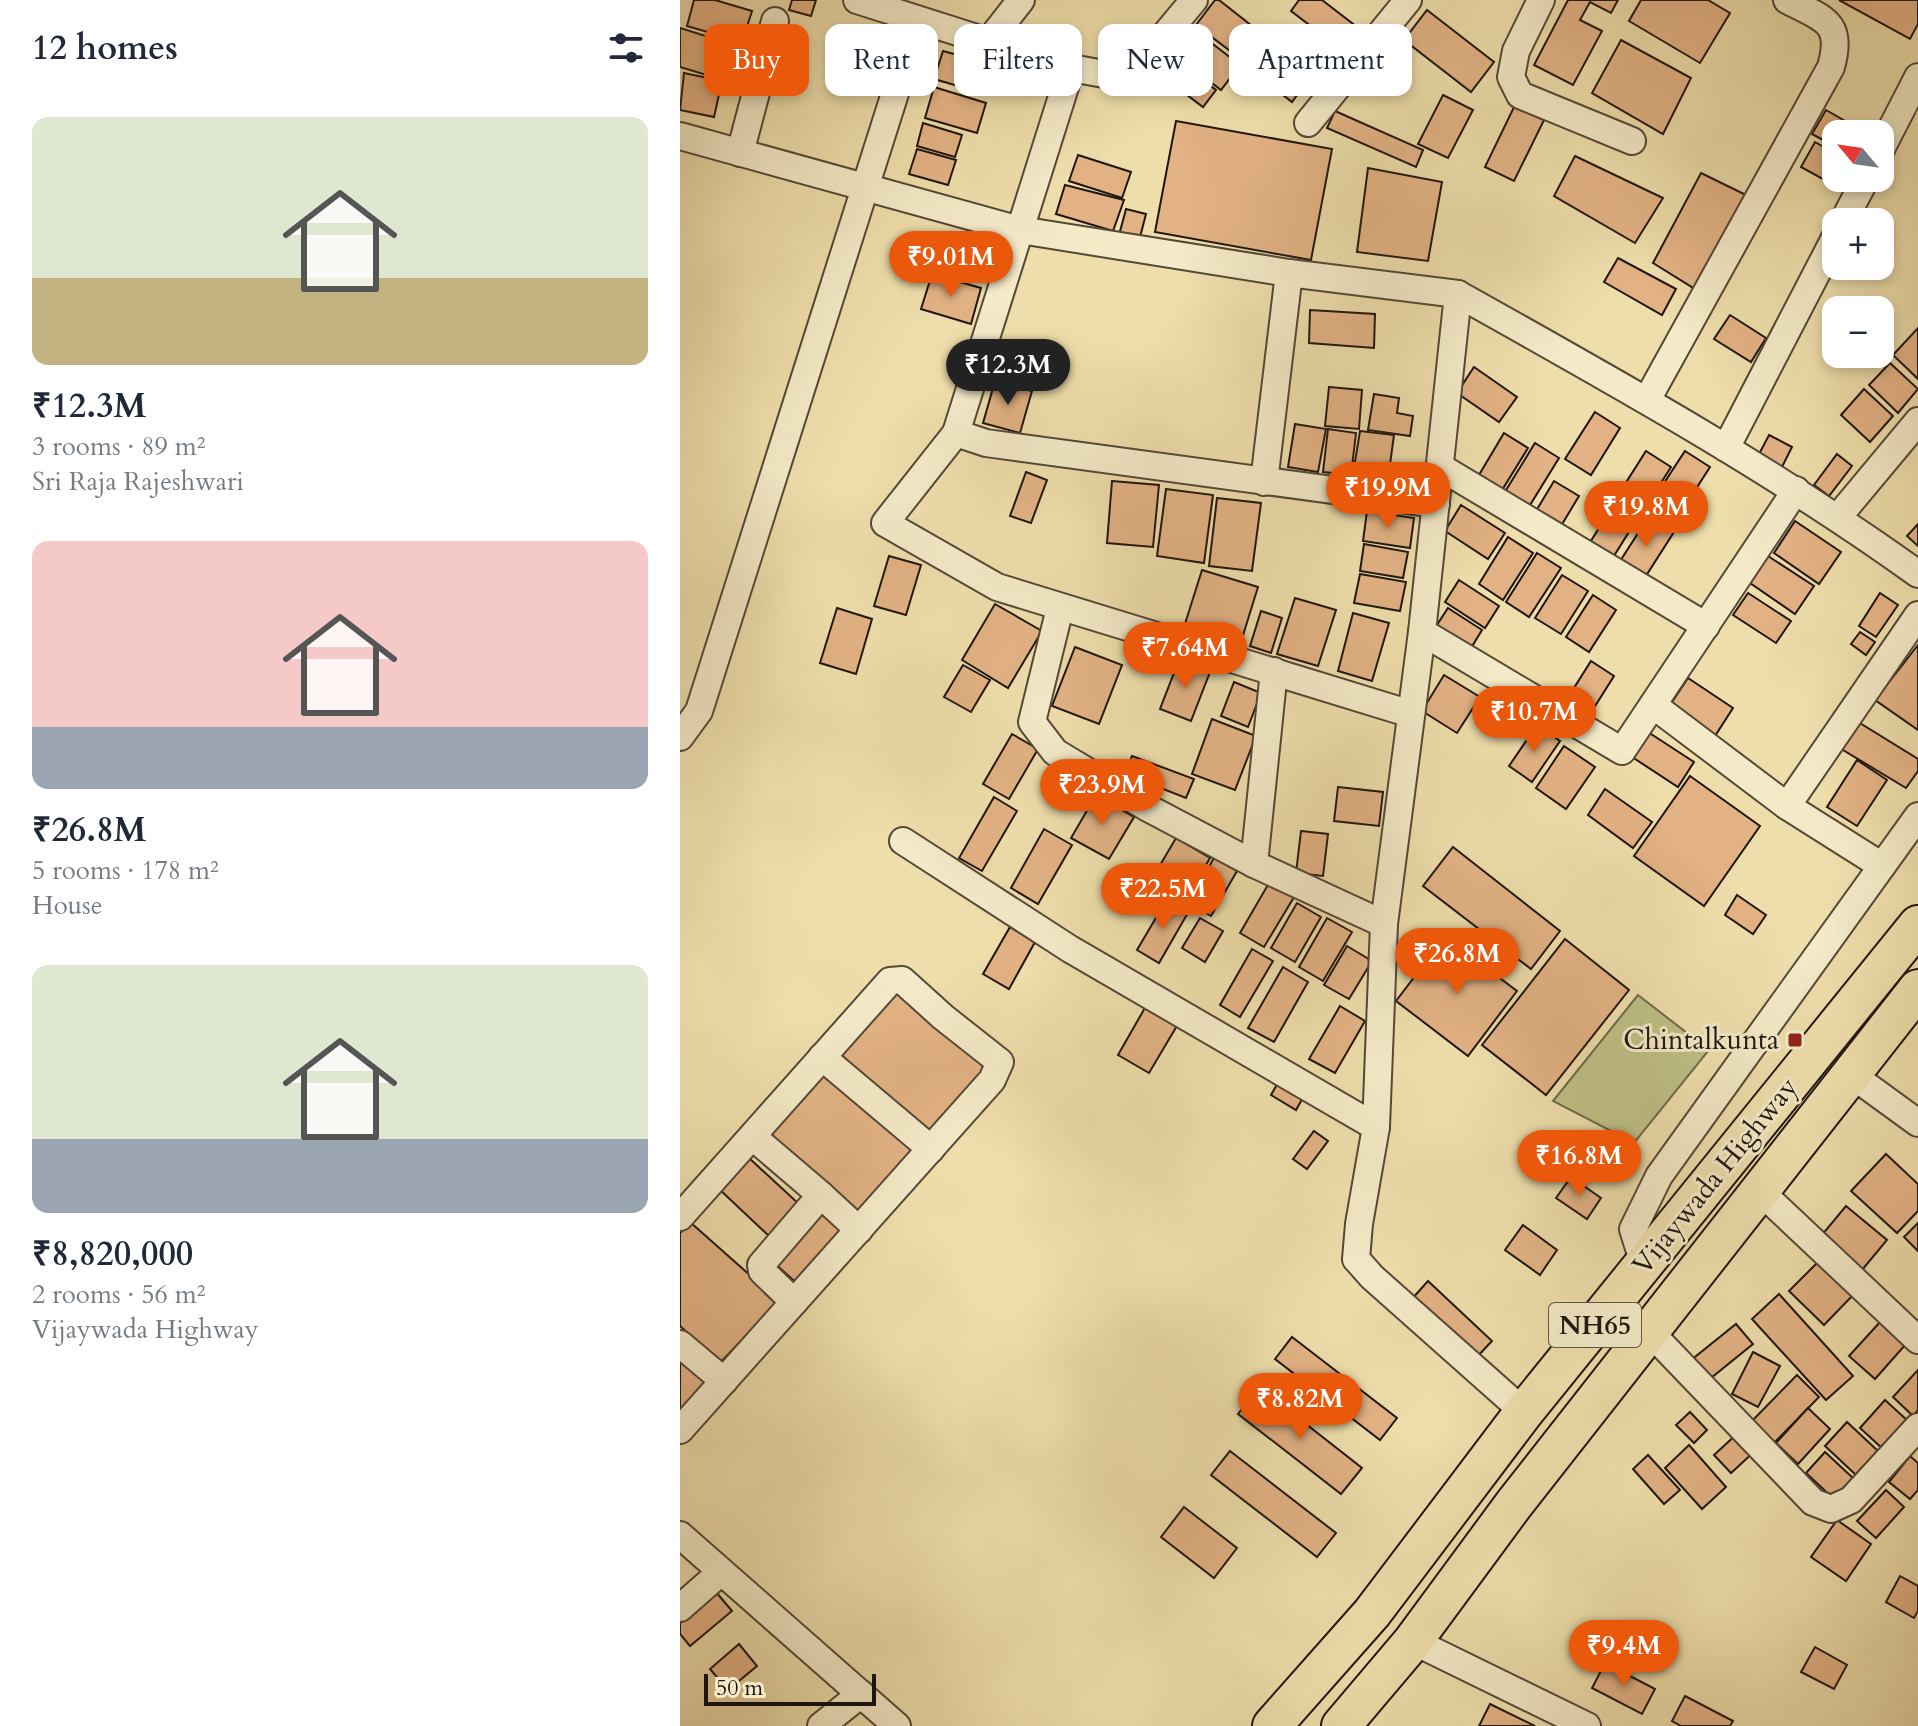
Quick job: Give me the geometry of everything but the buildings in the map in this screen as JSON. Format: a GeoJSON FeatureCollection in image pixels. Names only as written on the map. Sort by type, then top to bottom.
{"type":"FeatureCollection","features":[{"type":"Feature","properties":{"kind":"highway","name":"Vijaywada Highway"},"geometry":{"type":"LineString","coordinates":[[1272,1726],[1372,1613],[1524,1412],[1918,925]]}},
{"type":"Feature","properties":{"kind":"highway","name":"Vijaywada Highway"},"geometry":{"type":"LineString","coordinates":[[1341,1726],[1413,1641],[1514,1504],[1918,989]]}},
{"type":"Feature","properties":{"kind":"highway"},"geometry":{"type":"LineString","coordinates":[[1477,1476],[1514,1504]]}},
{"type":"Feature","properties":{"kind":"street"},"geometry":{"type":"LineString","coordinates":[[857,0],[954,30]]}},
{"type":"Feature","properties":{"kind":"street"},"geometry":{"type":"LineString","coordinates":[[1002,24],[1021,0]]}},
{"type":"Feature","properties":{"kind":"street"},"geometry":{"type":"LineString","coordinates":[[1082,70],[1115,76],[1139,66],[1194,0]]}},
{"type":"Feature","properties":{"kind":"street"},"geometry":{"type":"LineString","coordinates":[[1308,123],[1408,0]]}},
{"type":"Feature","properties":{"kind":"street"},"geometry":{"type":"LineString","coordinates":[[1541,0],[1516,51],[1511,77],[1520,95],[1632,141]]}},
{"type":"Feature","properties":{"kind":"street"},"geometry":{"type":"LineString","coordinates":[[1647,400],[1831,67],[1838,43],[1831,26],[1787,0]]}},
{"type":"Feature","properties":{"kind":"street"},"geometry":{"type":"LineString","coordinates":[[740,153],[775,21]]}},
{"type":"Feature","properties":{"kind":"street"},"geometry":{"type":"LineString","coordinates":[[1894,124],[1918,77]]}},
{"type":"Feature","properties":{"kind":"street"},"geometry":{"type":"LineString","coordinates":[[680,737],[699,711],[895,96]]}},
{"type":"Feature","properties":{"kind":"street"},"geometry":{"type":"LineString","coordinates":[[1062,96],[956,433],[885,523],[997,587],[1411,714]]}},
{"type":"Feature","properties":{"kind":"street"},"geometry":{"type":"LineString","coordinates":[[680,136],[1020,230],[1289,273],[1458,294],[1647,400],[1796,490],[1918,574]]}},
{"type":"Feature","properties":{"kind":"street"},"geometry":{"type":"LineString","coordinates":[[1726,448],[1822,263]]}},
{"type":"Feature","properties":{"kind":"street"},"geometry":{"type":"LineString","coordinates":[[1264,482],[1289,273]]}},
{"type":"Feature","properties":{"kind":"street"},"geometry":{"type":"LineString","coordinates":[[1458,294],[1422,632],[1384,924],[1376,1127],[1356,1259],[1372,1277],[1524,1412]]}},
{"type":"Feature","properties":{"kind":"street"},"geometry":{"type":"LineString","coordinates":[[1838,517],[1918,421]]}},
{"type":"Feature","properties":{"kind":"street"},"geometry":{"type":"LineString","coordinates":[[956,433],[986,443],[1436,504]]}},
{"type":"Feature","properties":{"kind":"street"},"geometry":{"type":"LineString","coordinates":[[1440,467],[1706,626]]}},
{"type":"Feature","properties":{"kind":"street"},"geometry":{"type":"LineString","coordinates":[[1422,632],[1622,751],[1796,490]]}},
{"type":"Feature","properties":{"kind":"street"},"geometry":{"type":"LineString","coordinates":[[1060,608],[1032,722],[1055,752],[1148,808],[1254,864],[1384,924]]}},
{"type":"Feature","properties":{"kind":"street"},"geometry":{"type":"LineString","coordinates":[[1787,806],[1918,615]]}},
{"type":"Feature","properties":{"kind":"street"},"geometry":{"type":"LineString","coordinates":[[1254,864],[1274,671]]}},
{"type":"Feature","properties":{"kind":"street"},"geometry":{"type":"LineString","coordinates":[[1653,705],[1787,806],[1882,866]]}},
{"type":"Feature","properties":{"kind":"street"},"geometry":{"type":"LineString","coordinates":[[1644,1264],[1633,1229],[1659,1176],[1918,816]]}},
{"type":"Feature","properties":{"kind":"street"},"geometry":{"type":"LineString","coordinates":[[903,841],[1070,949],[1376,1127]]}},
{"type":"Feature","properties":{"kind":"street"},"geometry":{"type":"LineString","coordinates":[[680,1217],[890,981],[902,980],[1000,1062],[992,1080],[680,1430]]}},
{"type":"Feature","properties":{"kind":"street"},"geometry":{"type":"LineString","coordinates":[[822,1057],[931,1149]]}},
{"type":"Feature","properties":{"kind":"street"},"geometry":{"type":"LineString","coordinates":[[1852,1075],[1918,1123]]}},
{"type":"Feature","properties":{"kind":"street"},"geometry":{"type":"LineString","coordinates":[[753,1137],[859,1230]]}},
{"type":"Feature","properties":{"kind":"street"},"geometry":{"type":"LineString","coordinates":[[1761,1192],[1918,1340]]}},
{"type":"Feature","properties":{"kind":"street"},"geometry":{"type":"LineString","coordinates":[[794,1302],[762,1271],[761,1265],[821,1195]]}},
{"type":"Feature","properties":{"kind":"street"},"geometry":{"type":"LineString","coordinates":[[1650,1332],[1813,1502],[1831,1509],[1851,1500],[1918,1427]]}},
{"type":"Feature","properties":{"kind":"street"},"geometry":{"type":"LineString","coordinates":[[680,1344],[724,1381]]}},
{"type":"Feature","properties":{"kind":"street"},"geometry":{"type":"LineString","coordinates":[[680,1535],[897,1726]]}},
{"type":"Feature","properties":{"kind":"street"},"geometry":{"type":"LineString","coordinates":[[680,1608],[721,1572]]}},
{"type":"Feature","properties":{"kind":"street"},"geometry":{"type":"LineString","coordinates":[[1413,1641],[1587,1726]]}},
{"type":"Feature","properties":{"kind":"street"},"geometry":{"type":"LineString","coordinates":[[821,1726],[861,1694]]}},
{"type":"Feature","properties":{"kind":"green space"},"geometry":{"type":"Polygon","coordinates":[[[1638,995],[1709,1050],[1634,1143],[1553,1101],[1638,995]]]}},
{"type":"Feature","properties":{"kind":"place","name":"Chintalkunta"},"geometry":{"type":"Point","coordinates":[1795,1040]}}]}
